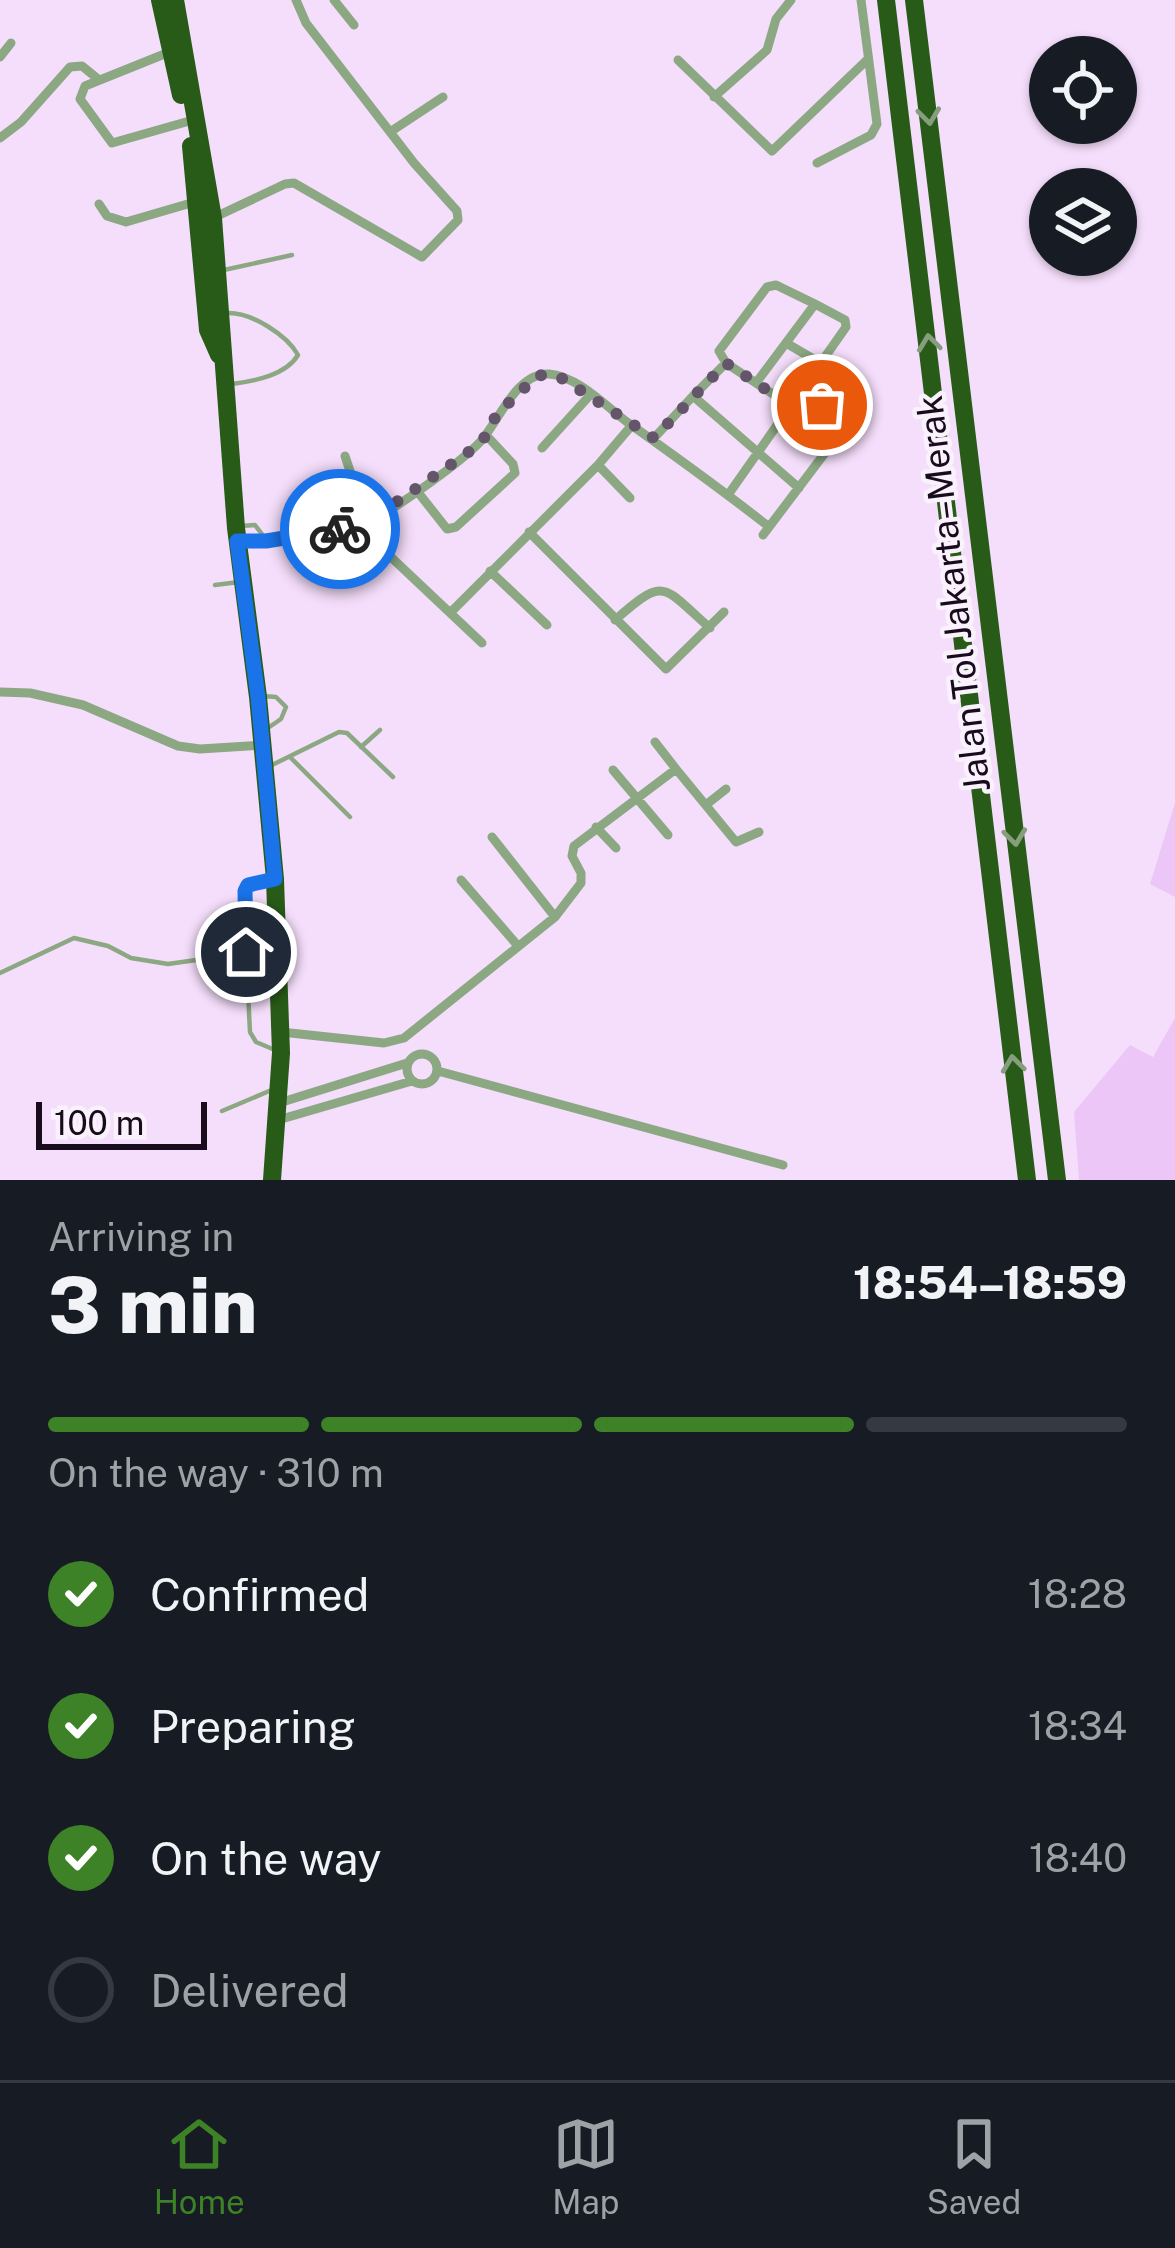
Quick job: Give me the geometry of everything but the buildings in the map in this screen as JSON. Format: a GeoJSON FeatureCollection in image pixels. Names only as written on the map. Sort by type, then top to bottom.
{"type":"FeatureCollection","features":[{"type":"Feature","properties":{"kind":"highway"},"geometry":{"type":"LineString","coordinates":[[160,0],[198,201],[208,330],[221,360]]}},
{"type":"Feature","properties":{"kind":"highway"},"geometry":{"type":"LineString","coordinates":[[175,0],[213,218],[237,534],[275,879],[280,1053],[272,1180]]}},
{"type":"Feature","properties":{"kind":"highway","name":"Jalan Tol Jakarta–Merak"},"geometry":{"type":"LineString","coordinates":[[886,0],[1027,1180]]}},
{"type":"Feature","properties":{"kind":"highway","name":"Jalan Tol Jakarta–Merak"},"geometry":{"type":"LineString","coordinates":[[914,0],[1057,1180]]}},
{"type":"Feature","properties":{"kind":"street"},"geometry":{"type":"LineString","coordinates":[[213,218],[294,183],[422,257],[458,220],[458,214],[306,23],[296,0]]}},
{"type":"Feature","properties":{"kind":"street"},"geometry":{"type":"LineString","coordinates":[[334,0],[354,25]]}},
{"type":"Feature","properties":{"kind":"street"},"geometry":{"type":"LineString","coordinates":[[714,97],[767,50],[776,19],[791,0]]}},
{"type":"Feature","properties":{"kind":"street"},"geometry":{"type":"LineString","coordinates":[[817,163],[874,131],[878,124],[861,0]]}},
{"type":"Feature","properties":{"kind":"street"},"geometry":{"type":"LineString","coordinates":[[0,57],[11,43]]}},
{"type":"Feature","properties":{"kind":"street"},"geometry":{"type":"LineString","coordinates":[[172,51],[98,79],[85,86],[80,99],[112,143],[186,122]]}},
{"type":"Feature","properties":{"kind":"street"},"geometry":{"type":"LineString","coordinates":[[677,59],[772,151],[868,59]]}},
{"type":"Feature","properties":{"kind":"street"},"geometry":{"type":"LineString","coordinates":[[0,138],[70,67],[82,66],[98,79]]}},
{"type":"Feature","properties":{"kind":"street"},"geometry":{"type":"LineString","coordinates":[[390,132],[443,98]]}},
{"type":"Feature","properties":{"kind":"street"},"geometry":{"type":"LineString","coordinates":[[99,204],[107,216],[126,222],[198,201]]}},
{"type":"Feature","properties":{"kind":"street"},"geometry":{"type":"LineString","coordinates":[[728,495],[822,364],[846,327],[845,320],[776,285],[767,287],[719,351],[726,363],[791,406]]}},
{"type":"Feature","properties":{"kind":"street"},"geometry":{"type":"LineString","coordinates":[[755,383],[815,304]]}},
{"type":"Feature","properties":{"kind":"street"},"geometry":{"type":"LineString","coordinates":[[786,343],[822,364]]}},
{"type":"Feature","properties":{"kind":"street"},"geometry":{"type":"LineString","coordinates":[[654,438],[726,363]]}},
{"type":"Feature","properties":{"kind":"street"},"geometry":{"type":"LineString","coordinates":[[237,534],[266,541],[363,524],[417,491],[485,435],[497,414],[538,375],[560,377],[591,394],[728,495],[765,531],[841,428],[822,405],[802,392]]}},
{"type":"Feature","properties":{"kind":"street"},"geometry":{"type":"LineString","coordinates":[[542,448],[591,394]]}},
{"type":"Feature","properties":{"kind":"street"},"geometry":{"type":"LineString","coordinates":[[693,396],[799,488]]}},
{"type":"Feature","properties":{"kind":"street"},"geometry":{"type":"LineString","coordinates":[[452,612],[632,425]]}},
{"type":"Feature","properties":{"kind":"street"},"geometry":{"type":"LineString","coordinates":[[417,491],[447,529],[457,527],[515,472],[514,464],[485,435]]}},
{"type":"Feature","properties":{"kind":"street"},"geometry":{"type":"LineString","coordinates":[[345,456],[363,524],[482,643]]}},
{"type":"Feature","properties":{"kind":"street"},"geometry":{"type":"LineString","coordinates":[[598,465],[630,498]]}},
{"type":"Feature","properties":{"kind":"street"},"geometry":{"type":"LineString","coordinates":[[529,532],[666,669],[724,612]]}},
{"type":"Feature","properties":{"kind":"street"},"geometry":{"type":"LineString","coordinates":[[490,571],[547,625]]}},
{"type":"Feature","properties":{"kind":"street"},"geometry":{"type":"LineString","coordinates":[[615,620],[649,590],[658,589],[676,598],[710,628]]}},
{"type":"Feature","properties":{"kind":"street"},"geometry":{"type":"LineString","coordinates":[[0,692],[30,693],[82,705],[178,746],[200,749],[262,739]]}},
{"type":"Feature","properties":{"kind":"street"},"geometry":{"type":"LineString","coordinates":[[655,742],[736,842],[759,832]]}},
{"type":"Feature","properties":{"kind":"street"},"geometry":{"type":"LineString","coordinates":[[280,1031],[394,1042],[555,917],[581,884],[572,856],[574,847],[676,769]]}},
{"type":"Feature","properties":{"kind":"street"},"geometry":{"type":"LineString","coordinates":[[614,770],[668,835]]}},
{"type":"Feature","properties":{"kind":"street"},"geometry":{"type":"LineString","coordinates":[[707,804],[726,789]]}},
{"type":"Feature","properties":{"kind":"street"},"geometry":{"type":"LineString","coordinates":[[596,827],[616,848]]}},
{"type":"Feature","properties":{"kind":"street"},"geometry":{"type":"LineString","coordinates":[[492,837],[555,917]]}},
{"type":"Feature","properties":{"kind":"street"},"geometry":{"type":"LineString","coordinates":[[461,880],[518,946]]}},
{"type":"Feature","properties":{"kind":"street"},"geometry":{"type":"LineString","coordinates":[[415,1055],[436,1060],[433,1081],[422,1085],[412,1081],[279,1103],[407,1064],[415,1055]]}},
{"type":"Feature","properties":{"kind":"street"},"geometry":{"type":"LineString","coordinates":[[407,1064],[412,1081]]}},
{"type":"Feature","properties":{"kind":"street"},"geometry":{"type":"LineString","coordinates":[[438,1071],[783,1165]]}},
{"type":"Feature","properties":{"kind":"lane"},"geometry":{"type":"LineString","coordinates":[[219,271],[292,255]]}},
{"type":"Feature","properties":{"kind":"lane"},"geometry":{"type":"LineString","coordinates":[[223,314],[244,314],[276,330],[298,356],[290,367],[269,376],[224,385]]}},
{"type":"Feature","properties":{"kind":"lane"},"geometry":{"type":"LineString","coordinates":[[215,586],[242,581]]}},
{"type":"Feature","properties":{"kind":"lane"},"geometry":{"type":"LineString","coordinates":[[361,747],[380,730]]}},
{"type":"Feature","properties":{"kind":"lane"},"geometry":{"type":"LineString","coordinates":[[265,768],[339,732],[393,777]]}},
{"type":"Feature","properties":{"kind":"lane"},"geometry":{"type":"LineString","coordinates":[[291,758],[350,817]]}},
{"type":"Feature","properties":{"kind":"lane"},"geometry":{"type":"LineString","coordinates":[[275,879],[248,885],[245,891],[246,952],[250,1031],[256,1042],[280,1053]]}},
{"type":"Feature","properties":{"kind":"lane"},"geometry":{"type":"LineString","coordinates":[[0,973],[74,938],[108,946],[131,958],[168,964],[246,952],[279,940]]}},
{"type":"Feature","properties":{"kind":"lane"},"geometry":{"type":"LineString","coordinates":[[222,1111],[279,1103]]}},
{"type":"Feature","properties":{"kind":"shaded area"},"geometry":{"type":"Polygon","coordinates":[[[1175,803],[1175,897],[1150,884],[1175,803]]]}},
{"type":"Feature","properties":{"kind":"shaded area"},"geometry":{"type":"Polygon","coordinates":[[[1175,1018],[1175,1180],[1079,1180],[1074,1112],[1130,1045],[1153,1057],[1175,1018]]]}},
{"type":"Feature","properties":{"kind":"way so far"},"geometry":{"type":"LineString","coordinates":[[340,529],[367,522],[465,455],[483,440],[497,414],[538,375],[560,377],[654,438],[726,363],[791,406],[802,392],[822,405]]}},
{"type":"Feature","properties":{"kind":"route"},"geometry":{"type":"LineString","coordinates":[[246,952],[245,891],[248,885],[275,879],[237,541],[340,529]]}}]}
